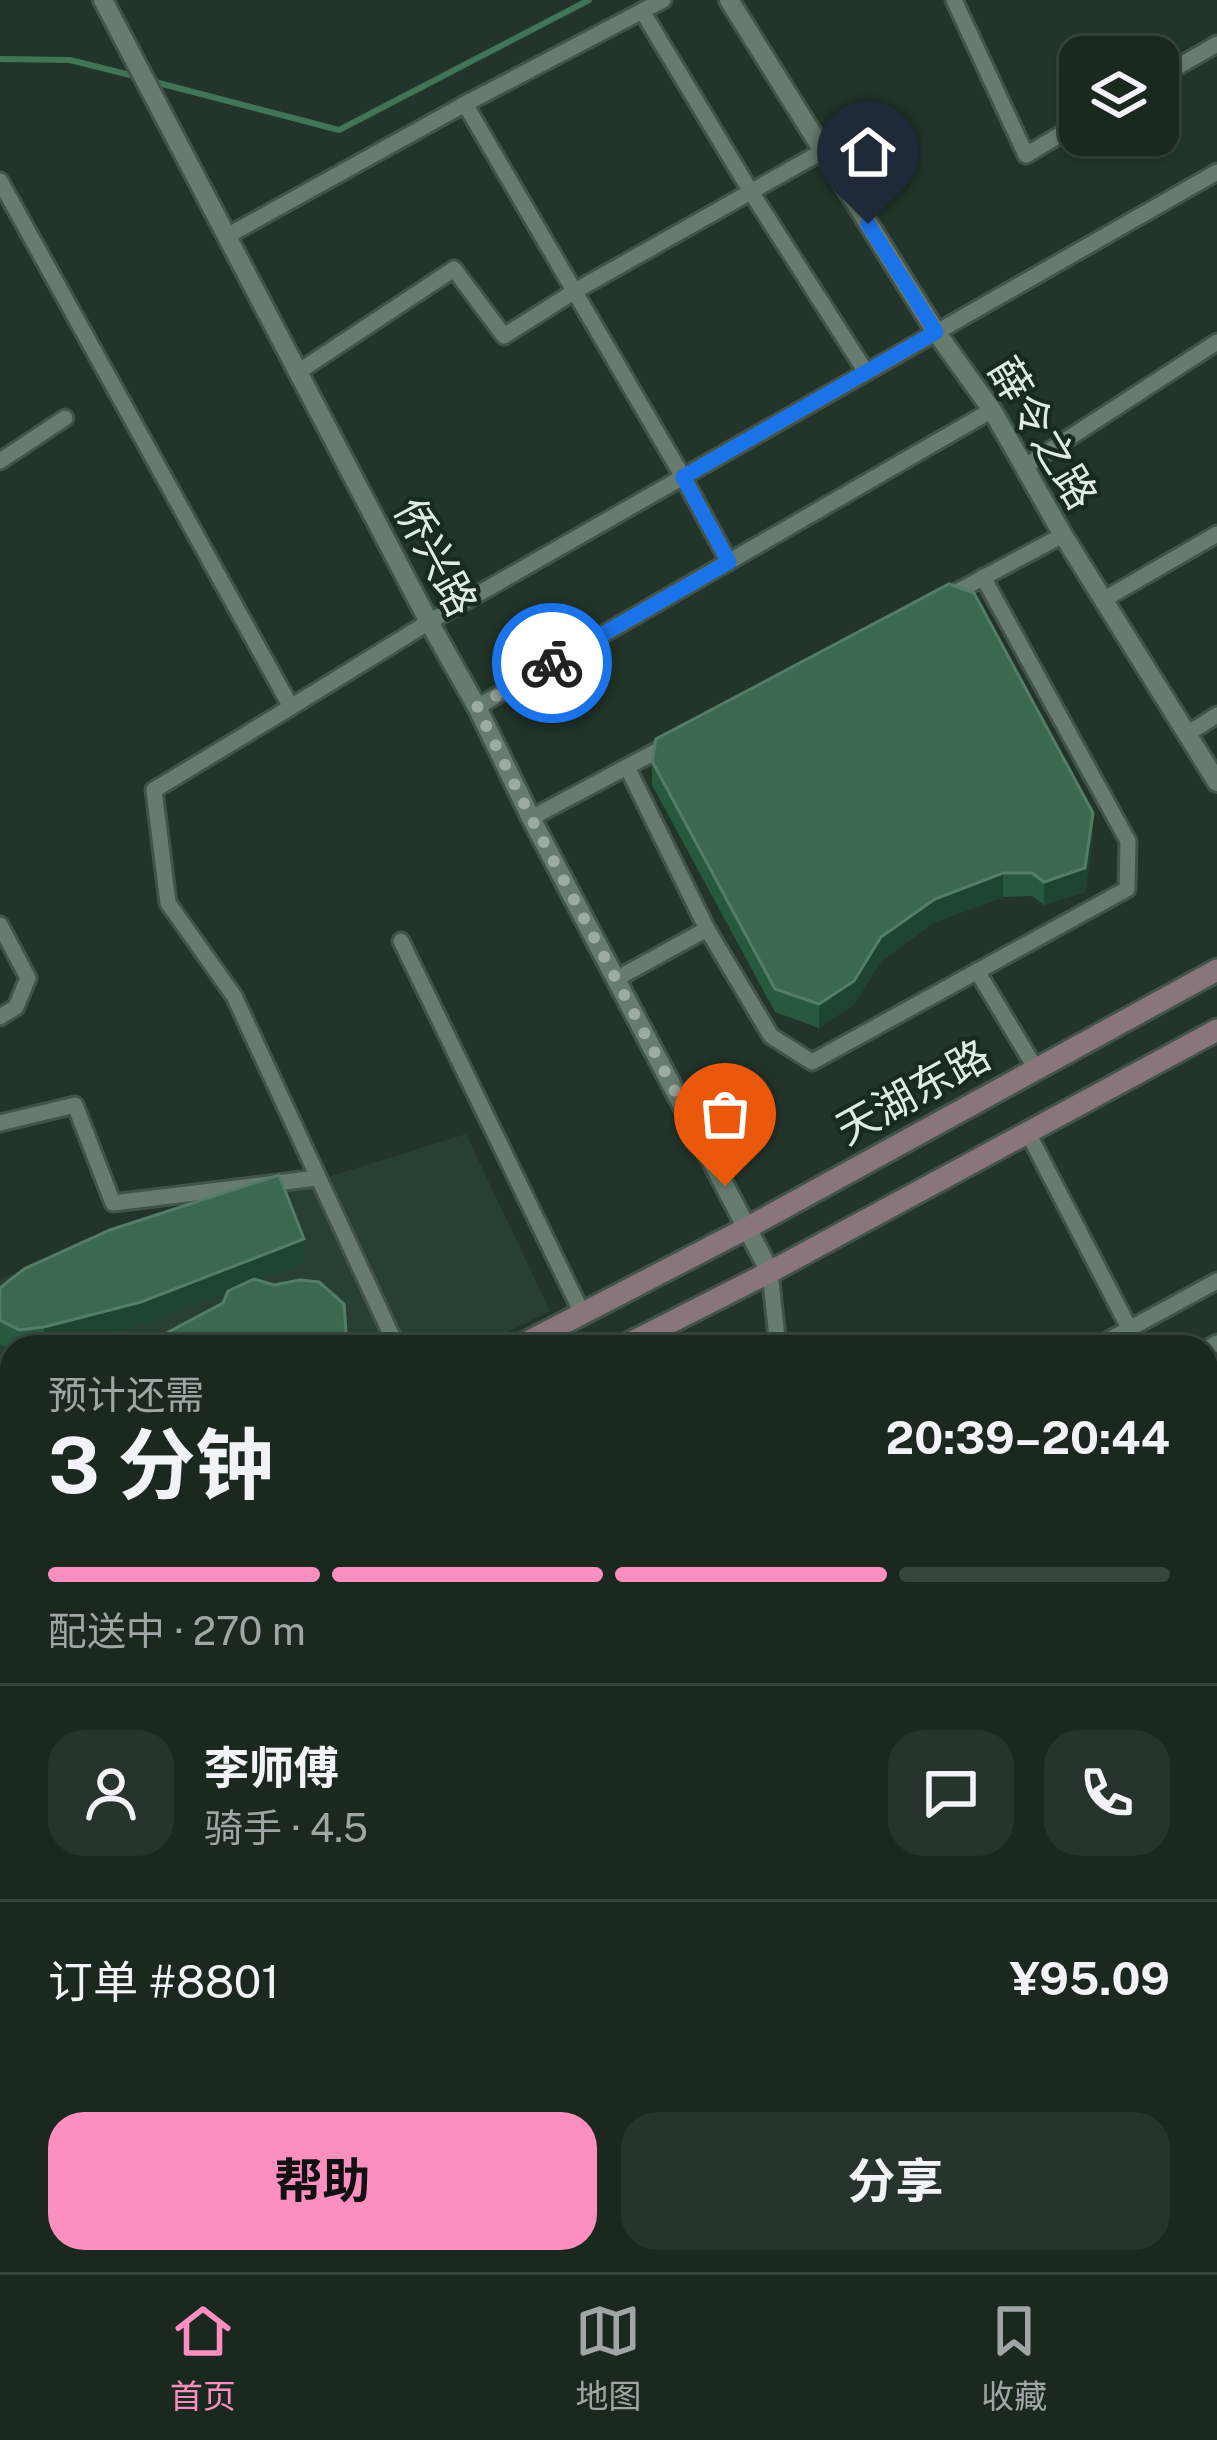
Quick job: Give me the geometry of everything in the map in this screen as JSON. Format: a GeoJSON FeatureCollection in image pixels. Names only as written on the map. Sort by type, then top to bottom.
{"type":"FeatureCollection","features":[{"type":"Feature","properties":{"kind":"main road","name":"天湖东路"},"geometry":{"type":"LineString","coordinates":[[543,1335],[1217,970]]}},
{"type":"Feature","properties":{"kind":"main road"},"geometry":{"type":"LineString","coordinates":[[646,1335],[1217,1030]]}},
{"type":"Feature","properties":{"kind":"street","name":"侨兴路"},"geometry":{"type":"LineString","coordinates":[[103,0],[770,1272],[777,1335]]}},
{"type":"Feature","properties":{"kind":"street"},"geometry":{"type":"LineString","coordinates":[[226,236],[664,0]]}},
{"type":"Feature","properties":{"kind":"street","name":"薛令之路"},"geometry":{"type":"LineString","coordinates":[[729,0],[936,332],[992,410],[1063,535],[1217,782]]}},
{"type":"Feature","properties":{"kind":"street"},"geometry":{"type":"LineString","coordinates":[[954,0],[1026,155],[1059,135]]}},
{"type":"Feature","properties":{"kind":"street"},"geometry":{"type":"LineString","coordinates":[[642,11],[866,372]]}},
{"type":"Feature","properties":{"kind":"street"},"geometry":{"type":"LineString","coordinates":[[1179,66],[1217,44]]}},
{"type":"Feature","properties":{"kind":"street"},"geometry":{"type":"LineString","coordinates":[[465,104],[729,562]]}},
{"type":"Feature","properties":{"kind":"street"},"geometry":{"type":"LineString","coordinates":[[298,372],[454,269],[504,336],[823,151]]}},
{"type":"Feature","properties":{"kind":"street"},"geometry":{"type":"LineString","coordinates":[[0,181],[291,707]]}},
{"type":"Feature","properties":{"kind":"street"},"geometry":{"type":"LineString","coordinates":[[391,1335],[234,996],[168,903],[154,790],[429,622],[936,332],[1214,181]]}},
{"type":"Feature","properties":{"kind":"street"},"geometry":{"type":"LineString","coordinates":[[1024,466],[1217,341]]}},
{"type":"Feature","properties":{"kind":"street"},"geometry":{"type":"LineString","coordinates":[[477,707],[992,410]]}},
{"type":"Feature","properties":{"kind":"street"},"geometry":{"type":"LineString","coordinates":[[0,461],[65,418]]}},
{"type":"Feature","properties":{"kind":"street"},"geometry":{"type":"LineString","coordinates":[[1103,600],[1217,534]]}},
{"type":"Feature","properties":{"kind":"street"},"geometry":{"type":"LineString","coordinates":[[941,600],[1063,535]]}},
{"type":"Feature","properties":{"kind":"street"},"geometry":{"type":"LineString","coordinates":[[627,767],[707,929],[772,1036],[812,1062],[1127,889],[1128,841],[983,577]]}},
{"type":"Feature","properties":{"kind":"street"},"geometry":{"type":"LineString","coordinates":[[1187,734],[1217,715]]}},
{"type":"Feature","properties":{"kind":"street"},"geometry":{"type":"LineString","coordinates":[[531,818],[690,734]]}},
{"type":"Feature","properties":{"kind":"street"},"geometry":{"type":"LineString","coordinates":[[0,925],[28,978],[16,1007],[0,1017]]}},
{"type":"Feature","properties":{"kind":"street"},"geometry":{"type":"LineString","coordinates":[[616,980],[707,929]]}},
{"type":"Feature","properties":{"kind":"street"},"geometry":{"type":"LineString","coordinates":[[401,941],[584,1315]]}},
{"type":"Feature","properties":{"kind":"street"},"geometry":{"type":"LineString","coordinates":[[976,970],[1036,1070]]}},
{"type":"Feature","properties":{"kind":"street"},"geometry":{"type":"LineString","coordinates":[[0,1123],[75,1105],[113,1203],[317,1178]]}},
{"type":"Feature","properties":{"kind":"street"},"geometry":{"type":"LineString","coordinates":[[1028,1133],[1132,1335]]}},
{"type":"Feature","properties":{"kind":"street"},"geometry":{"type":"LineString","coordinates":[[1118,1335],[1217,1281]]}},
{"type":"Feature","properties":{"kind":"shaded area"},"geometry":{"type":"Polygon","coordinates":[[[466,1134],[550,1311],[501,1335],[0,1335],[0,1279],[466,1134]]]}},
{"type":"Feature","properties":{"kind":"building"},"geometry":{"type":"Polygon","coordinates":[[[949,584],[974,593],[1093,813],[1085,868],[1044,882],[1032,873],[1003,873],[935,899],[881,937],[854,981],[819,1004],[775,989],[652,761],[656,739],[949,584]]]}},
{"type":"Feature","properties":{"kind":"building"},"geometry":{"type":"Polygon","coordinates":[[[279,1175],[304,1239],[141,1302],[44,1327],[19,1330],[0,1320],[0,1288],[24,1269],[110,1230],[279,1175]]]}},
{"type":"Feature","properties":{"kind":"building"},"geometry":{"type":"Polygon","coordinates":[[[254,1279],[274,1285],[319,1282],[344,1304],[346,1335],[163,1335],[223,1303],[228,1291],[254,1279]]]}},
{"type":"Feature","properties":{"kind":"waterway"},"geometry":{"type":"LineString","coordinates":[[151,81],[339,130],[589,0]]}},
{"type":"Feature","properties":{"kind":"waterway"},"geometry":{"type":"LineString","coordinates":[[0,59],[70,60],[138,77]]}},
{"type":"Feature","properties":{"kind":"way so far"},"geometry":{"type":"LineString","coordinates":[[552,663],[477,707],[725,1186]]}},
{"type":"Feature","properties":{"kind":"route"},"geometry":{"type":"LineString","coordinates":[[552,663],[729,562],[683,477],[936,332],[868,224]]}}]}
